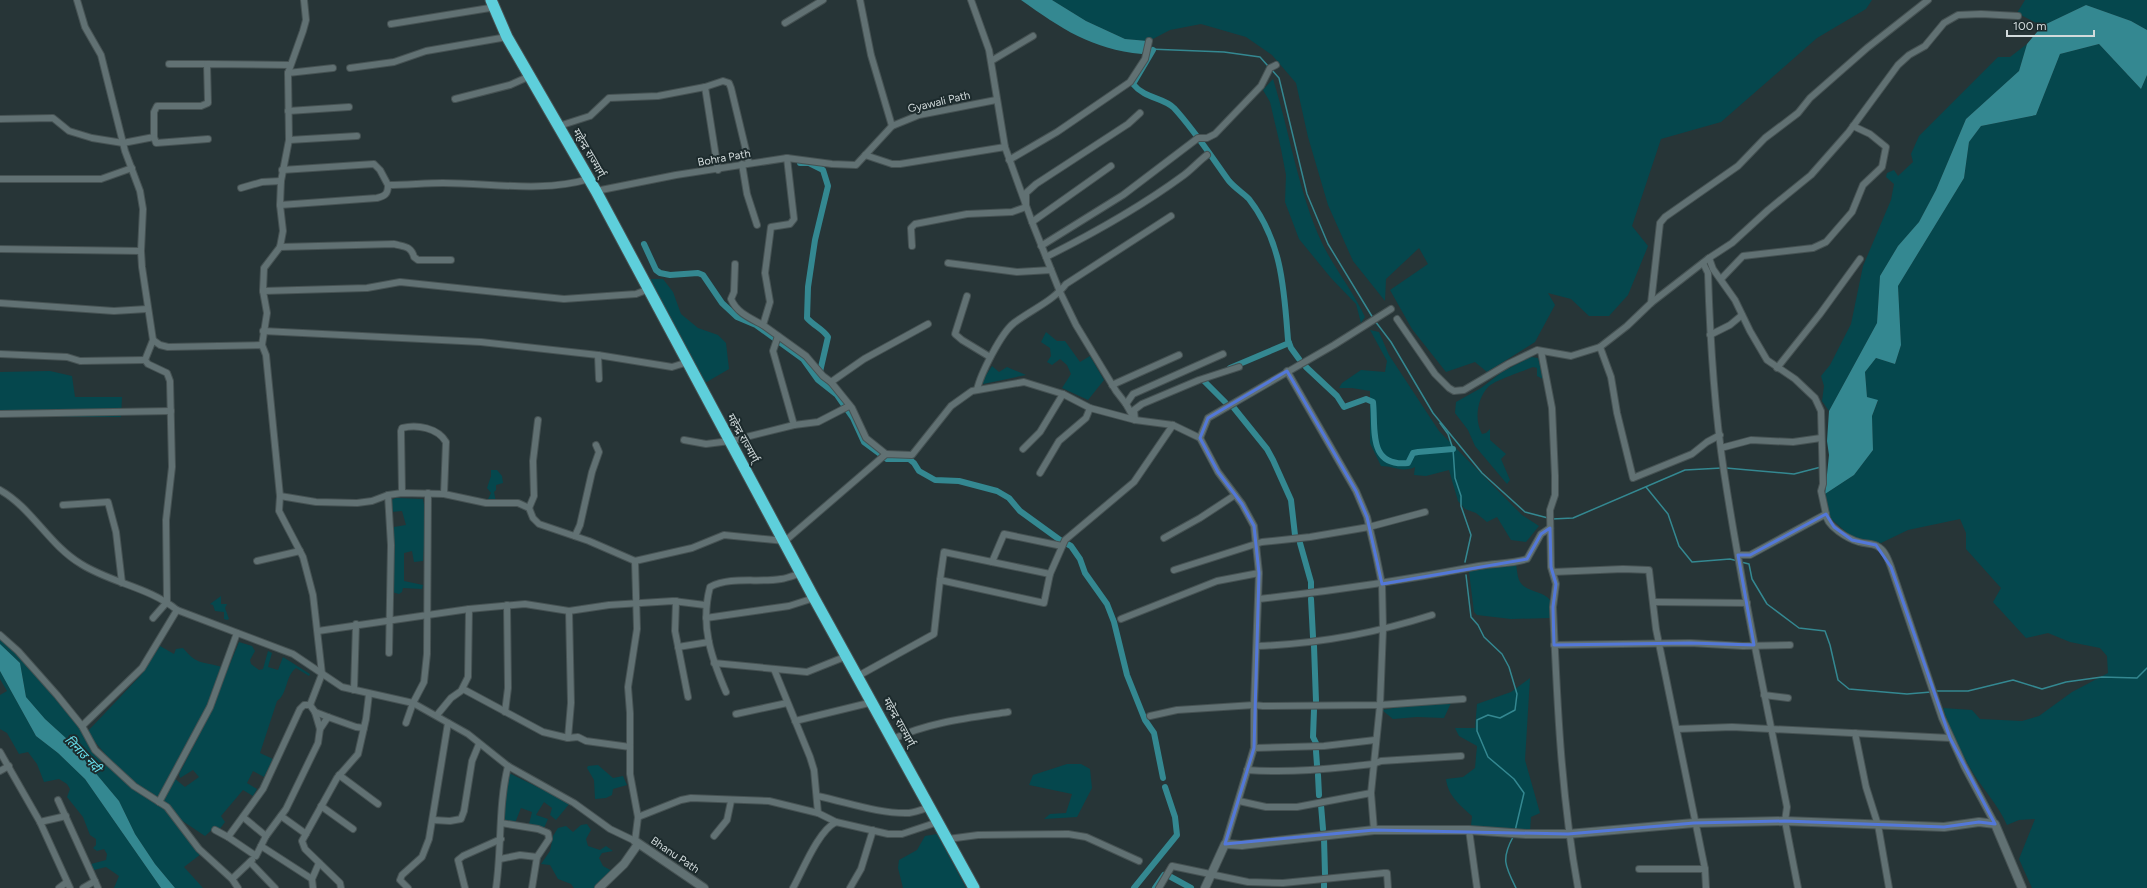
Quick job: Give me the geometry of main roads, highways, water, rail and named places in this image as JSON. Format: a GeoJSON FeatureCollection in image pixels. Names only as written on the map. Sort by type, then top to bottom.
{"type":"FeatureCollection","features":[{"type":"Feature","properties":{"kind":"highway","name":"महेन्द्र राज्मार्ग्"},"geometry":{"type":"LineString","coordinates":[[493,4],[507,37],[596,191],[802,572],[814,598],[873,702],[974,888]]}},
{"type":"Feature","properties":{"kind":"waterway"},"geometry":{"type":"LineString","coordinates":[[1149,49],[1224,52],[1260,57],[1268,66]]}},
{"type":"Feature","properties":{"kind":"waterway"},"geometry":{"type":"LineString","coordinates":[[1153,50],[1133,84],[1143,93],[1170,104],[1174,108],[1196,135],[1229,181],[1249,199],[1260,215],[1275,249],[1279,266],[1283,284],[1288,340],[1291,348],[1299,359]]}},
{"type":"Feature","properties":{"kind":"waterway"},"geometry":{"type":"LineString","coordinates":[[1271,69],[1279,78],[1307,194],[1328,244],[1373,318]]}},
{"type":"Feature","properties":{"kind":"waterway"},"geometry":{"type":"LineString","coordinates":[[800,163],[809,163],[823,170],[828,186],[815,240],[808,287],[807,318],[828,337],[819,376]]}},
{"type":"Feature","properties":{"kind":"waterway"},"geometry":{"type":"LineString","coordinates":[[644,244],[656,270],[660,273],[670,275],[698,273],[703,275],[722,303],[737,317],[756,325],[803,359],[818,380],[837,395],[853,418],[864,442],[887,459],[909,459],[914,463],[919,471],[935,480],[959,481],[997,491],[1009,498],[1020,511],[1060,540],[1071,546],[1080,559],[1085,573],[1107,604],[1114,622],[1127,675],[1145,720],[1154,733],[1163,778]]}},
{"type":"Feature","properties":{"kind":"waterway"},"geometry":{"type":"LineString","coordinates":[[1375,321],[1391,342],[1433,413],[1482,473],[1525,512],[1548,518]]}},
{"type":"Feature","properties":{"kind":"waterway"},"geometry":{"type":"LineString","coordinates":[[1230,368],[1289,343]]}},
{"type":"Feature","properties":{"kind":"waterway"},"geometry":{"type":"LineString","coordinates":[[1306,367],[1337,396],[1344,407],[1366,399],[1373,402],[1376,444],[1386,459],[1395,463],[1408,463],[1413,453],[1453,449]]}},
{"type":"Feature","properties":{"kind":"waterway"},"geometry":{"type":"LineString","coordinates":[[1204,381],[1225,402]]}},
{"type":"Feature","properties":{"kind":"waterway"},"geometry":{"type":"LineString","coordinates":[[1234,408],[1267,449],[1273,460],[1291,500],[1295,535]]}},
{"type":"Feature","properties":{"kind":"waterway"},"geometry":{"type":"LineString","coordinates":[[1440,423],[1448,434],[1453,449],[1455,478],[1461,496],[1461,506],[1471,535],[1465,562]]}},
{"type":"Feature","properties":{"kind":"waterway"},"geometry":{"type":"LineString","coordinates":[[1726,468],[1794,474],[1821,467]]}},
{"type":"Feature","properties":{"kind":"waterway"},"geometry":{"type":"LineString","coordinates":[[1552,519],[1573,518],[1685,470],[1722,468]]}},
{"type":"Feature","properties":{"kind":"waterway"},"geometry":{"type":"LineString","coordinates":[[1646,487],[1668,514],[1679,546],[1692,562],[1730,559],[1738,561]]}},
{"type":"Feature","properties":{"kind":"waterway"},"geometry":{"type":"LineString","coordinates":[[1300,543],[1311,582],[1311,589]]}},
{"type":"Feature","properties":{"kind":"waterway"},"geometry":{"type":"LineString","coordinates":[[1741,562],[1749,564],[1752,579],[1767,604],[1799,628],[1825,631],[1830,645],[1838,680],[1849,689],[1907,694],[1931,692]]}},
{"type":"Feature","properties":{"kind":"waterway"},"geometry":{"type":"LineString","coordinates":[[1466,575],[1471,617],[1478,625],[1484,637],[1502,654],[1509,667],[1517,694],[1515,710],[1500,718],[1488,715],[1477,720],[1477,731],[1488,757],[1514,779],[1524,793],[1515,831]]}},
{"type":"Feature","properties":{"kind":"waterway"},"geometry":{"type":"LineString","coordinates":[[1311,599],[1313,637]]}},
{"type":"Feature","properties":{"kind":"waterway"},"geometry":{"type":"LineString","coordinates":[[1314,646],[1316,701]]}},
{"type":"Feature","properties":{"kind":"waterway"},"geometry":{"type":"LineString","coordinates":[[1935,691],[1968,691],[2013,680],[2042,689],[2066,682],[2102,677],[2137,678],[2147,668]]}},
{"type":"Feature","properties":{"kind":"waterway"},"geometry":{"type":"LineString","coordinates":[[1314,710],[1313,737],[1316,743]]}},
{"type":"Feature","properties":{"kind":"waterway"},"geometry":{"type":"LineString","coordinates":[[1316,751],[1317,765]]}},
{"type":"Feature","properties":{"kind":"waterway"},"geometry":{"type":"LineString","coordinates":[[1318,775],[1319,795]]}},
{"type":"Feature","properties":{"kind":"waterway"},"geometry":{"type":"LineString","coordinates":[[1134,888],[1177,835],[1175,817],[1165,787]]}},
{"type":"Feature","properties":{"kind":"waterway"},"geometry":{"type":"LineString","coordinates":[[1321,805],[1323,829]]}},
{"type":"Feature","properties":{"kind":"waterway"},"geometry":{"type":"LineString","coordinates":[[1513,837],[1507,851],[1506,862],[1509,874],[1516,888]]}},
{"type":"Feature","properties":{"kind":"waterway"},"geometry":{"type":"LineString","coordinates":[[1324,838],[1325,874]]}},
{"type":"Feature","properties":{"kind":"waterway"},"geometry":{"type":"LineString","coordinates":[[1155,888],[1164,875]]}},
{"type":"Feature","properties":{"kind":"waterway"},"geometry":{"type":"LineString","coordinates":[[1171,877],[1191,888]]}},
{"type":"Feature","properties":{"kind":"water label","name":"तिनाउ नदी"},"geometry":{"type":"Point","coordinates":[83,754]}}]}
